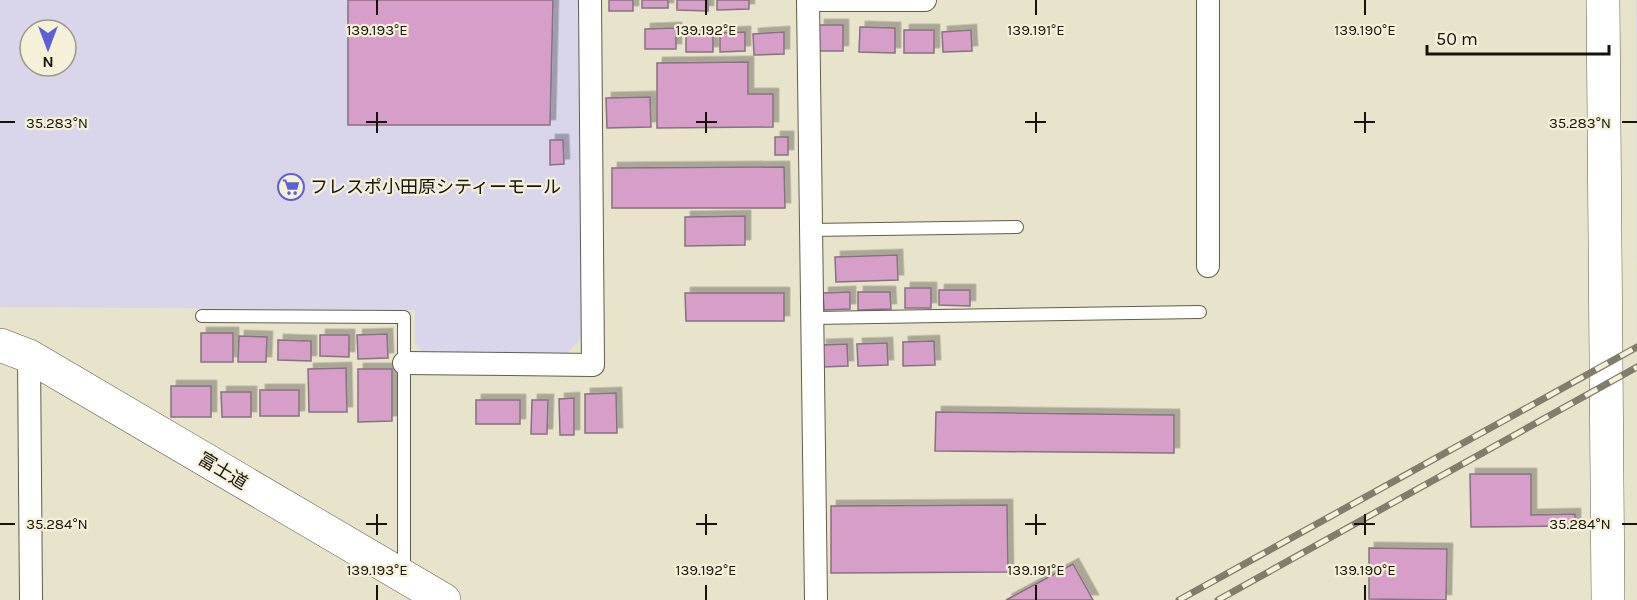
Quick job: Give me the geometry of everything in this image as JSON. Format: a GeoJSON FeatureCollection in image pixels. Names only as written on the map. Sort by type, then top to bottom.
{"type":"FeatureCollection","features":[{"type":"Feature","properties":{"kind":"street"},"geometry":{"type":"LineString","coordinates":[[404,363],[593,366],[590,0]]}},
{"type":"Feature","properties":{"kind":"street"},"geometry":{"type":"LineString","coordinates":[[816,600],[808,0],[925,0]]}},
{"type":"Feature","properties":{"kind":"street"},"geometry":{"type":"LineString","coordinates":[[1208,0],[1208,266]]}},
{"type":"Feature","properties":{"kind":"street"},"geometry":{"type":"LineString","coordinates":[[1603,0],[1608,600]]}},
{"type":"Feature","properties":{"kind":"street"},"geometry":{"type":"LineString","coordinates":[[14,350],[31,600]]}},
{"type":"Feature","properties":{"kind":"street","name":"富士道"},"geometry":{"type":"LineString","coordinates":[[14,350],[437,598]]}},
{"type":"Feature","properties":{"kind":"lane"},"geometry":{"type":"LineString","coordinates":[[811,230],[1017,226]]}},
{"type":"Feature","properties":{"kind":"lane"},"geometry":{"type":"LineString","coordinates":[[813,318],[1200,312]]}},
{"type":"Feature","properties":{"kind":"lane"},"geometry":{"type":"LineString","coordinates":[[202,316],[404,317],[404,578]]}},
{"type":"Feature","properties":{"kind":"shaded area","name":"フレスポ小田原シティーモール"},"geometry":{"type":"Polygon","coordinates":[[[0,0],[581,0],[582,338],[567,354],[424,354],[415,344],[415,310],[0,307],[0,0]]]}},
{"type":"Feature","properties":{"kind":"shaded area"},"geometry":{"type":"Polygon","coordinates":[[[1636,0],[1637,0],[1637,365],[1636,0]]]}},
{"type":"Feature","properties":{"kind":"building"},"geometry":{"type":"Polygon","coordinates":[[[348,0],[553,0],[550,125],[348,125],[348,0]]]}},
{"type":"Feature","properties":{"kind":"building"},"geometry":{"type":"Polygon","coordinates":[[[609,0],[633,0],[633,11],[609,11],[609,0]]]}},
{"type":"Feature","properties":{"kind":"building"},"geometry":{"type":"Polygon","coordinates":[[[642,0],[668,0],[668,8],[642,8],[642,0]]]}},
{"type":"Feature","properties":{"kind":"building"},"geometry":{"type":"Polygon","coordinates":[[[677,0],[708,0],[708,11],[677,10],[677,0]]]}},
{"type":"Feature","properties":{"kind":"building"},"geometry":{"type":"Polygon","coordinates":[[[717,0],[749,0],[749,9],[717,10],[717,0]]]}},
{"type":"Feature","properties":{"kind":"building"},"geometry":{"type":"Polygon","coordinates":[[[819,25],[843,25],[843,51],[819,51],[819,25]]]}},
{"type":"Feature","properties":{"kind":"building"},"geometry":{"type":"Polygon","coordinates":[[[860,27],[895,28],[895,53],[859,52],[860,27]]]}},
{"type":"Feature","properties":{"kind":"building"},"geometry":{"type":"Polygon","coordinates":[[[676,28],[676,49],[645,49],[645,29],[676,28]]]}},
{"type":"Feature","properties":{"kind":"building"},"geometry":{"type":"Polygon","coordinates":[[[904,30],[934,30],[934,53],[904,53],[904,30]]]}},
{"type":"Feature","properties":{"kind":"building"},"geometry":{"type":"Polygon","coordinates":[[[971,30],[972,51],[943,52],[942,32],[971,30]]]}},
{"type":"Feature","properties":{"kind":"building"},"geometry":{"type":"Polygon","coordinates":[[[745,32],[745,51],[720,52],[720,33],[745,32]]]}},
{"type":"Feature","properties":{"kind":"building"},"geometry":{"type":"Polygon","coordinates":[[[784,32],[784,54],[754,55],[753,34],[784,32]]]}},
{"type":"Feature","properties":{"kind":"building"},"geometry":{"type":"Polygon","coordinates":[[[686,35],[713,35],[713,52],[686,52],[686,35]]]}},
{"type":"Feature","properties":{"kind":"building"},"geometry":{"type":"Polygon","coordinates":[[[748,62],[748,94],[773,94],[773,127],[657,128],[657,63],[748,62]]]}},
{"type":"Feature","properties":{"kind":"building"},"geometry":{"type":"Polygon","coordinates":[[[650,97],[651,127],[607,128],[606,98],[650,97]]]}},
{"type":"Feature","properties":{"kind":"building"},"geometry":{"type":"Polygon","coordinates":[[[775,137],[788,137],[788,155],[775,155],[775,137]]]}},
{"type":"Feature","properties":{"kind":"building"},"geometry":{"type":"Polygon","coordinates":[[[550,140],[563,140],[564,164],[550,165],[550,140]]]}},
{"type":"Feature","properties":{"kind":"building"},"geometry":{"type":"Polygon","coordinates":[[[784,167],[785,208],[612,208],[612,168],[784,167]]]}},
{"type":"Feature","properties":{"kind":"building"},"geometry":{"type":"Polygon","coordinates":[[[745,216],[745,245],[685,246],[685,217],[745,216]]]}},
{"type":"Feature","properties":{"kind":"building"},"geometry":{"type":"Polygon","coordinates":[[[897,255],[898,280],[836,282],[835,257],[897,255]]]}},
{"type":"Feature","properties":{"kind":"building"},"geometry":{"type":"Polygon","coordinates":[[[905,288],[931,288],[931,308],[905,308],[905,288]]]}},
{"type":"Feature","properties":{"kind":"building"},"geometry":{"type":"Polygon","coordinates":[[[939,290],[970,290],[970,306],[939,305],[939,290]]]}},
{"type":"Feature","properties":{"kind":"building"},"geometry":{"type":"Polygon","coordinates":[[[850,292],[850,309],[824,310],[823,293],[850,292]]]}},
{"type":"Feature","properties":{"kind":"building"},"geometry":{"type":"Polygon","coordinates":[[[858,292],[890,292],[891,309],[858,310],[858,292]]]}},
{"type":"Feature","properties":{"kind":"building"},"geometry":{"type":"Polygon","coordinates":[[[685,293],[784,293],[784,321],[686,321],[685,293]]]}},
{"type":"Feature","properties":{"kind":"building"},"geometry":{"type":"Polygon","coordinates":[[[201,333],[233,333],[233,362],[201,362],[201,333]]]}},
{"type":"Feature","properties":{"kind":"building"},"geometry":{"type":"Polygon","coordinates":[[[387,334],[388,358],[358,359],[357,335],[387,334]]]}},
{"type":"Feature","properties":{"kind":"building"},"geometry":{"type":"Polygon","coordinates":[[[320,335],[349,335],[349,357],[320,356],[320,335]]]}},
{"type":"Feature","properties":{"kind":"building"},"geometry":{"type":"Polygon","coordinates":[[[239,336],[267,337],[266,362],[238,362],[239,336]]]}},
{"type":"Feature","properties":{"kind":"building"},"geometry":{"type":"Polygon","coordinates":[[[278,340],[311,341],[311,361],[278,360],[278,340]]]}},
{"type":"Feature","properties":{"kind":"building"},"geometry":{"type":"Polygon","coordinates":[[[934,341],[935,365],[903,366],[903,342],[934,341]]]}},
{"type":"Feature","properties":{"kind":"building"},"geometry":{"type":"Polygon","coordinates":[[[887,343],[888,365],[858,366],[857,344],[887,343]]]}},
{"type":"Feature","properties":{"kind":"building"},"geometry":{"type":"Polygon","coordinates":[[[847,344],[848,366],[822,367],[821,345],[847,344]]]}},
{"type":"Feature","properties":{"kind":"building"},"geometry":{"type":"Polygon","coordinates":[[[346,368],[347,412],[309,412],[308,369],[346,368]]]}},
{"type":"Feature","properties":{"kind":"building"},"geometry":{"type":"Polygon","coordinates":[[[358,369],[392,369],[392,421],[358,422],[358,369]]]}},
{"type":"Feature","properties":{"kind":"building"},"geometry":{"type":"Polygon","coordinates":[[[171,386],[211,386],[211,417],[171,417],[171,386]]]}},
{"type":"Feature","properties":{"kind":"building"},"geometry":{"type":"Polygon","coordinates":[[[260,390],[299,390],[299,416],[260,416],[260,390]]]}},
{"type":"Feature","properties":{"kind":"building"},"geometry":{"type":"Polygon","coordinates":[[[221,392],[251,392],[251,417],[222,417],[221,392]]]}},
{"type":"Feature","properties":{"kind":"building"},"geometry":{"type":"Polygon","coordinates":[[[616,393],[617,433],[585,433],[585,394],[616,393]]]}},
{"type":"Feature","properties":{"kind":"building"},"geometry":{"type":"Polygon","coordinates":[[[574,398],[574,435],[560,435],[559,399],[574,398]]]}},
{"type":"Feature","properties":{"kind":"building"},"geometry":{"type":"Polygon","coordinates":[[[476,400],[520,400],[520,424],[476,424],[476,400]]]}},
{"type":"Feature","properties":{"kind":"building"},"geometry":{"type":"Polygon","coordinates":[[[532,400],[548,400],[547,434],[531,434],[532,400]]]}},
{"type":"Feature","properties":{"kind":"building"},"geometry":{"type":"Polygon","coordinates":[[[936,412],[1174,415],[1174,453],[935,451],[936,412]]]}},
{"type":"Feature","properties":{"kind":"building"},"geometry":{"type":"Polygon","coordinates":[[[1470,474],[1531,474],[1531,515],[1575,514],[1575,526],[1471,527],[1470,474]]]}},
{"type":"Feature","properties":{"kind":"building"},"geometry":{"type":"Polygon","coordinates":[[[1007,505],[1008,572],[831,573],[831,506],[1007,505]]]}},
{"type":"Feature","properties":{"kind":"building"},"geometry":{"type":"Polygon","coordinates":[[[1369,548],[1447,549],[1446,600],[1369,599],[1369,548]]]}},
{"type":"Feature","properties":{"kind":"building"},"geometry":{"type":"Polygon","coordinates":[[[1073,564],[1093,600],[1006,600],[1073,564]]]}},
{"type":"Feature","properties":{"kind":"railway"},"geometry":{"type":"LineString","coordinates":[[1179,600],[1637,347]]}},
{"type":"Feature","properties":{"kind":"railway"},"geometry":{"type":"LineString","coordinates":[[1218,600],[1637,367]]}},
{"type":"Feature","properties":{"kind":"place","name":"フレスポ小田原シティーモール"},"geometry":{"type":"Point","coordinates":[291,187]}}]}
